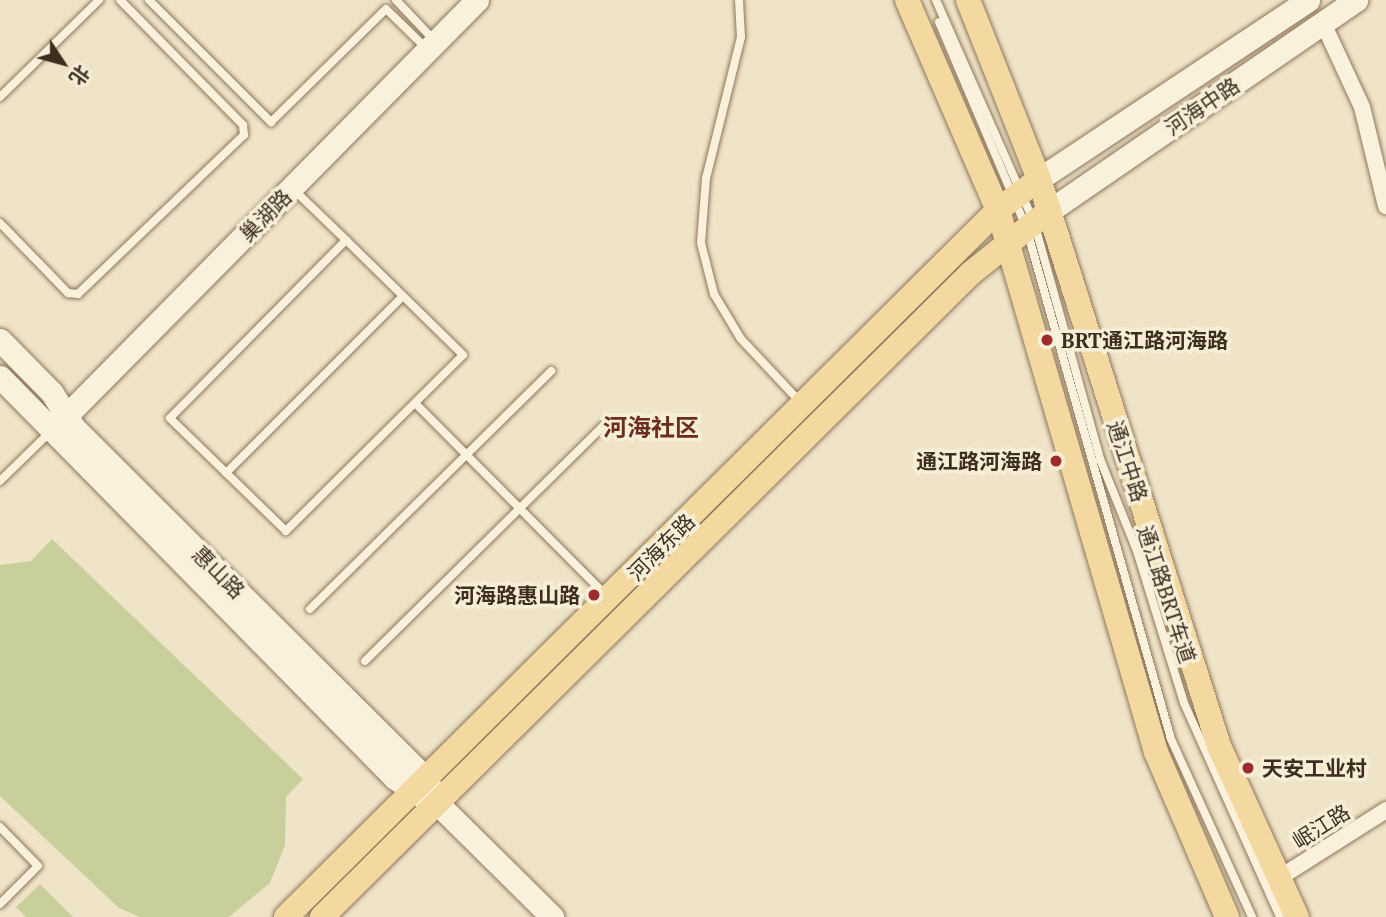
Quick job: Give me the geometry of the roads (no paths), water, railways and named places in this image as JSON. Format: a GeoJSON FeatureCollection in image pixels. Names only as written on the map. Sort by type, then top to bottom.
{"type":"FeatureCollection","features":[{"type":"Feature","properties":{"kind":"main road","name":"通江中路"},"geometry":{"type":"LineString","coordinates":[[907,0],[1018,194]]}},
{"type":"Feature","properties":{"kind":"main road","name":"通江中路"},"geometry":{"type":"LineString","coordinates":[[968,0],[1018,194],[1029,225],[1180,624],[1219,746],[1297,917]]}},
{"type":"Feature","properties":{"kind":"main road","name":"河海东路"},"geometry":{"type":"LineString","coordinates":[[286,917],[1018,194]]}},
{"type":"Feature","properties":{"kind":"main road"},"geometry":{"type":"LineString","coordinates":[[1018,194],[1029,225]]}},
{"type":"Feature","properties":{"kind":"main road","name":"河海东路"},"geometry":{"type":"LineString","coordinates":[[322,917],[1029,225]]}},
{"type":"Feature","properties":{"kind":"main road","name":"通江中路"},"geometry":{"type":"LineString","coordinates":[[1029,225],[1156,752],[1219,914]]}},
{"type":"Feature","properties":{"kind":"street","name":"巢湖路"},"geometry":{"type":"LineString","coordinates":[[59,423],[477,0]]}},
{"type":"Feature","properties":{"kind":"street","name":"河海中路"},"geometry":{"type":"LineString","coordinates":[[1018,194],[1308,0]]}},
{"type":"Feature","properties":{"kind":"street","name":"河海中路"},"geometry":{"type":"LineString","coordinates":[[1029,225],[1356,0]]}},
{"type":"Feature","properties":{"kind":"street"},"geometry":{"type":"LineString","coordinates":[[1323,23],[1362,107],[1386,206]]}},
{"type":"Feature","properties":{"kind":"street","name":"惠山路"},"geometry":{"type":"LineString","coordinates":[[0,340],[59,423]]}},
{"type":"Feature","properties":{"kind":"street","name":"惠山路"},"geometry":{"type":"LineString","coordinates":[[0,377],[59,423],[552,917]]}},
{"type":"Feature","properties":{"kind":"street","name":"岷江路"},"geometry":{"type":"LineString","coordinates":[[1279,878],[1386,810]]}},
{"type":"Feature","properties":{"kind":"lane"},"geometry":{"type":"LineString","coordinates":[[0,97],[99,0]]}},
{"type":"Feature","properties":{"kind":"lane"},"geometry":{"type":"LineString","coordinates":[[0,223],[68,293],[78,294],[244,135],[243,125],[120,0]]}},
{"type":"Feature","properties":{"kind":"lane"},"geometry":{"type":"LineString","coordinates":[[149,0],[271,122],[386,9],[432,46]]}},
{"type":"Feature","properties":{"kind":"lane"},"geometry":{"type":"LineString","coordinates":[[396,0],[432,46]]}},
{"type":"Feature","properties":{"kind":"lane"},"geometry":{"type":"LineString","coordinates":[[739,0],[741,37],[706,178],[701,243],[714,294],[741,339],[803,405]]}},
{"type":"Feature","properties":{"kind":"lane"},"geometry":{"type":"LineString","coordinates":[[930,0],[1018,194]]}},
{"type":"Feature","properties":{"kind":"lane"},"geometry":{"type":"LineString","coordinates":[[936,0],[1018,194]]}},
{"type":"Feature","properties":{"kind":"lane"},"geometry":{"type":"LineString","coordinates":[[292,188],[346,240],[463,355],[286,531],[170,418],[346,240]]}},
{"type":"Feature","properties":{"kind":"lane","name":"通江路BRT车道"},"geometry":{"type":"LineString","coordinates":[[1029,225],[1100,459],[1144,574],[1184,703],[1280,917]]}},
{"type":"Feature","properties":{"kind":"lane","name":"通江路BRT车道"},"geometry":{"type":"LineString","coordinates":[[1029,225],[1171,739],[1252,917]]}},
{"type":"Feature","properties":{"kind":"lane"},"geometry":{"type":"LineString","coordinates":[[226,473],[403,296]]}},
{"type":"Feature","properties":{"kind":"lane"},"geometry":{"type":"LineString","coordinates":[[310,609],[551,370]]}},
{"type":"Feature","properties":{"kind":"lane"},"geometry":{"type":"LineString","coordinates":[[415,403],[610,598]]}},
{"type":"Feature","properties":{"kind":"lane"},"geometry":{"type":"LineString","coordinates":[[2,476],[59,423]]}},
{"type":"Feature","properties":{"kind":"lane"},"geometry":{"type":"LineString","coordinates":[[365,660],[606,423]]}},
{"type":"Feature","properties":{"kind":"lane"},"geometry":{"type":"LineString","coordinates":[[1144,574],[1180,624]]}},
{"type":"Feature","properties":{"kind":"lane"},"geometry":{"type":"LineString","coordinates":[[0,827],[38,866],[0,904]]}},
{"type":"Feature","properties":{"kind":"place","name":"BRT通江路河海路"},"geometry":{"type":"Point","coordinates":[1047,340]}},
{"type":"Feature","properties":{"kind":"place","name":"通江路河海路"},"geometry":{"type":"Point","coordinates":[1056,461]}},
{"type":"Feature","properties":{"kind":"place","name":"河海路惠山路"},"geometry":{"type":"Point","coordinates":[594,595]}},
{"type":"Feature","properties":{"kind":"place","name":"天安工业村"},"geometry":{"type":"Point","coordinates":[1248,768]}},
{"type":"Feature","properties":{"kind":"district","name":"河海社区"},"geometry":{"type":"Point","coordinates":[651,428]}}]}
